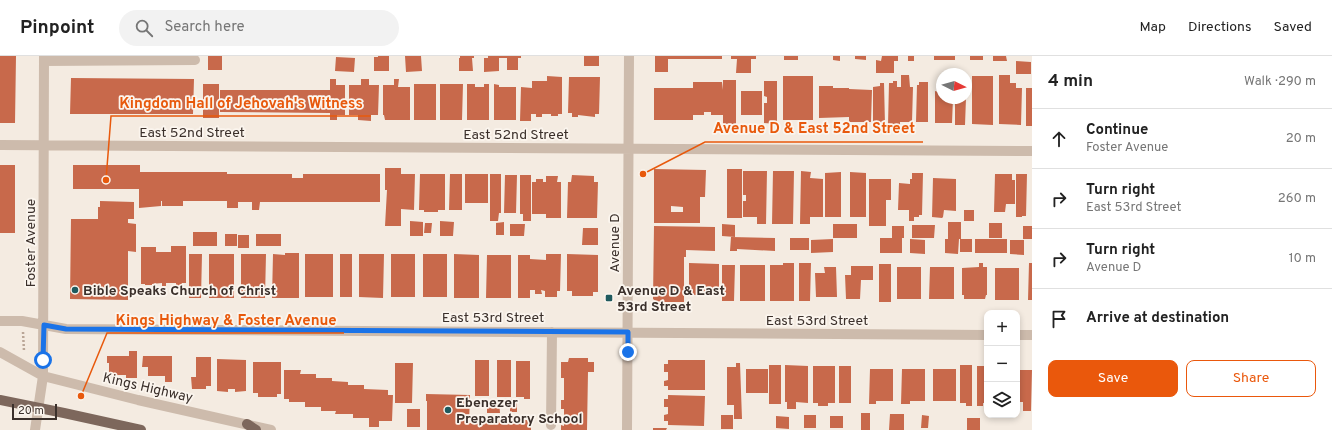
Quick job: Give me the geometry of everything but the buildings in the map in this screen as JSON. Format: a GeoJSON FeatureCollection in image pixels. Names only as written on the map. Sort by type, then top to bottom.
{"type":"FeatureCollection","features":[{"type":"Feature","properties":{"kind":"main road"},"geometry":{"type":"LineString","coordinates":[[0,400],[39,407],[141,430]]}},
{"type":"Feature","properties":{"kind":"street","name":"Avenue D"},"geometry":{"type":"LineString","coordinates":[[627,430],[629,56]]}},
{"type":"Feature","properties":{"kind":"street"},"geometry":{"type":"LineString","coordinates":[[44,58],[195,60]]}},
{"type":"Feature","properties":{"kind":"street","name":"Foster Avenue"},"geometry":{"type":"LineString","coordinates":[[35,430],[43,376],[44,58]]}},
{"type":"Feature","properties":{"kind":"street","name":"East 52nd Street"},"geometry":{"type":"LineString","coordinates":[[0,145],[1032,151]]}},
{"type":"Feature","properties":{"kind":"street","name":"East 53rd Street"},"geometry":{"type":"LineString","coordinates":[[0,321],[22,321],[72,329],[984,335]]}},
{"type":"Feature","properties":{"kind":"street"},"geometry":{"type":"LineString","coordinates":[[551,425],[552,332]]}},
{"type":"Feature","properties":{"kind":"street"},"geometry":{"type":"LineString","coordinates":[[1020,335],[1032,336]]}},
{"type":"Feature","properties":{"kind":"street","name":"Kings Highway"},"geometry":{"type":"LineString","coordinates":[[0,352],[43,376],[252,427],[271,430]]}},
{"type":"Feature","properties":{"kind":"path"},"geometry":{"type":"LineString","coordinates":[[23,330],[24,357]]}},
{"type":"Feature","properties":{"kind":"place","name":"Avenue D & East 52nd Street"},"geometry":{"type":"Point","coordinates":[643,174]}},
{"type":"Feature","properties":{"kind":"place","name":"Kingdom Hall of Jehovah's Witness"},"geometry":{"type":"Point","coordinates":[106,180]}},
{"type":"Feature","properties":{"kind":"place","name":"Bible Speaks Church of Christ"},"geometry":{"type":"Point","coordinates":[75,290]}},
{"type":"Feature","properties":{"kind":"place","name":"Avenue D & East 53rd Street"},"geometry":{"type":"Point","coordinates":[609,298]}},
{"type":"Feature","properties":{"kind":"place","name":"Kings Highway & Foster Avenue"},"geometry":{"type":"Point","coordinates":[81,396]}},
{"type":"Feature","properties":{"kind":"place","name":"Ebenezer Preparatory School"},"geometry":{"type":"Point","coordinates":[448,410]}},
{"type":"Feature","properties":{"kind":"route"},"geometry":{"type":"LineString","coordinates":[[43,360],[44,325],[66,329],[628,332],[628,352]]}}]}
